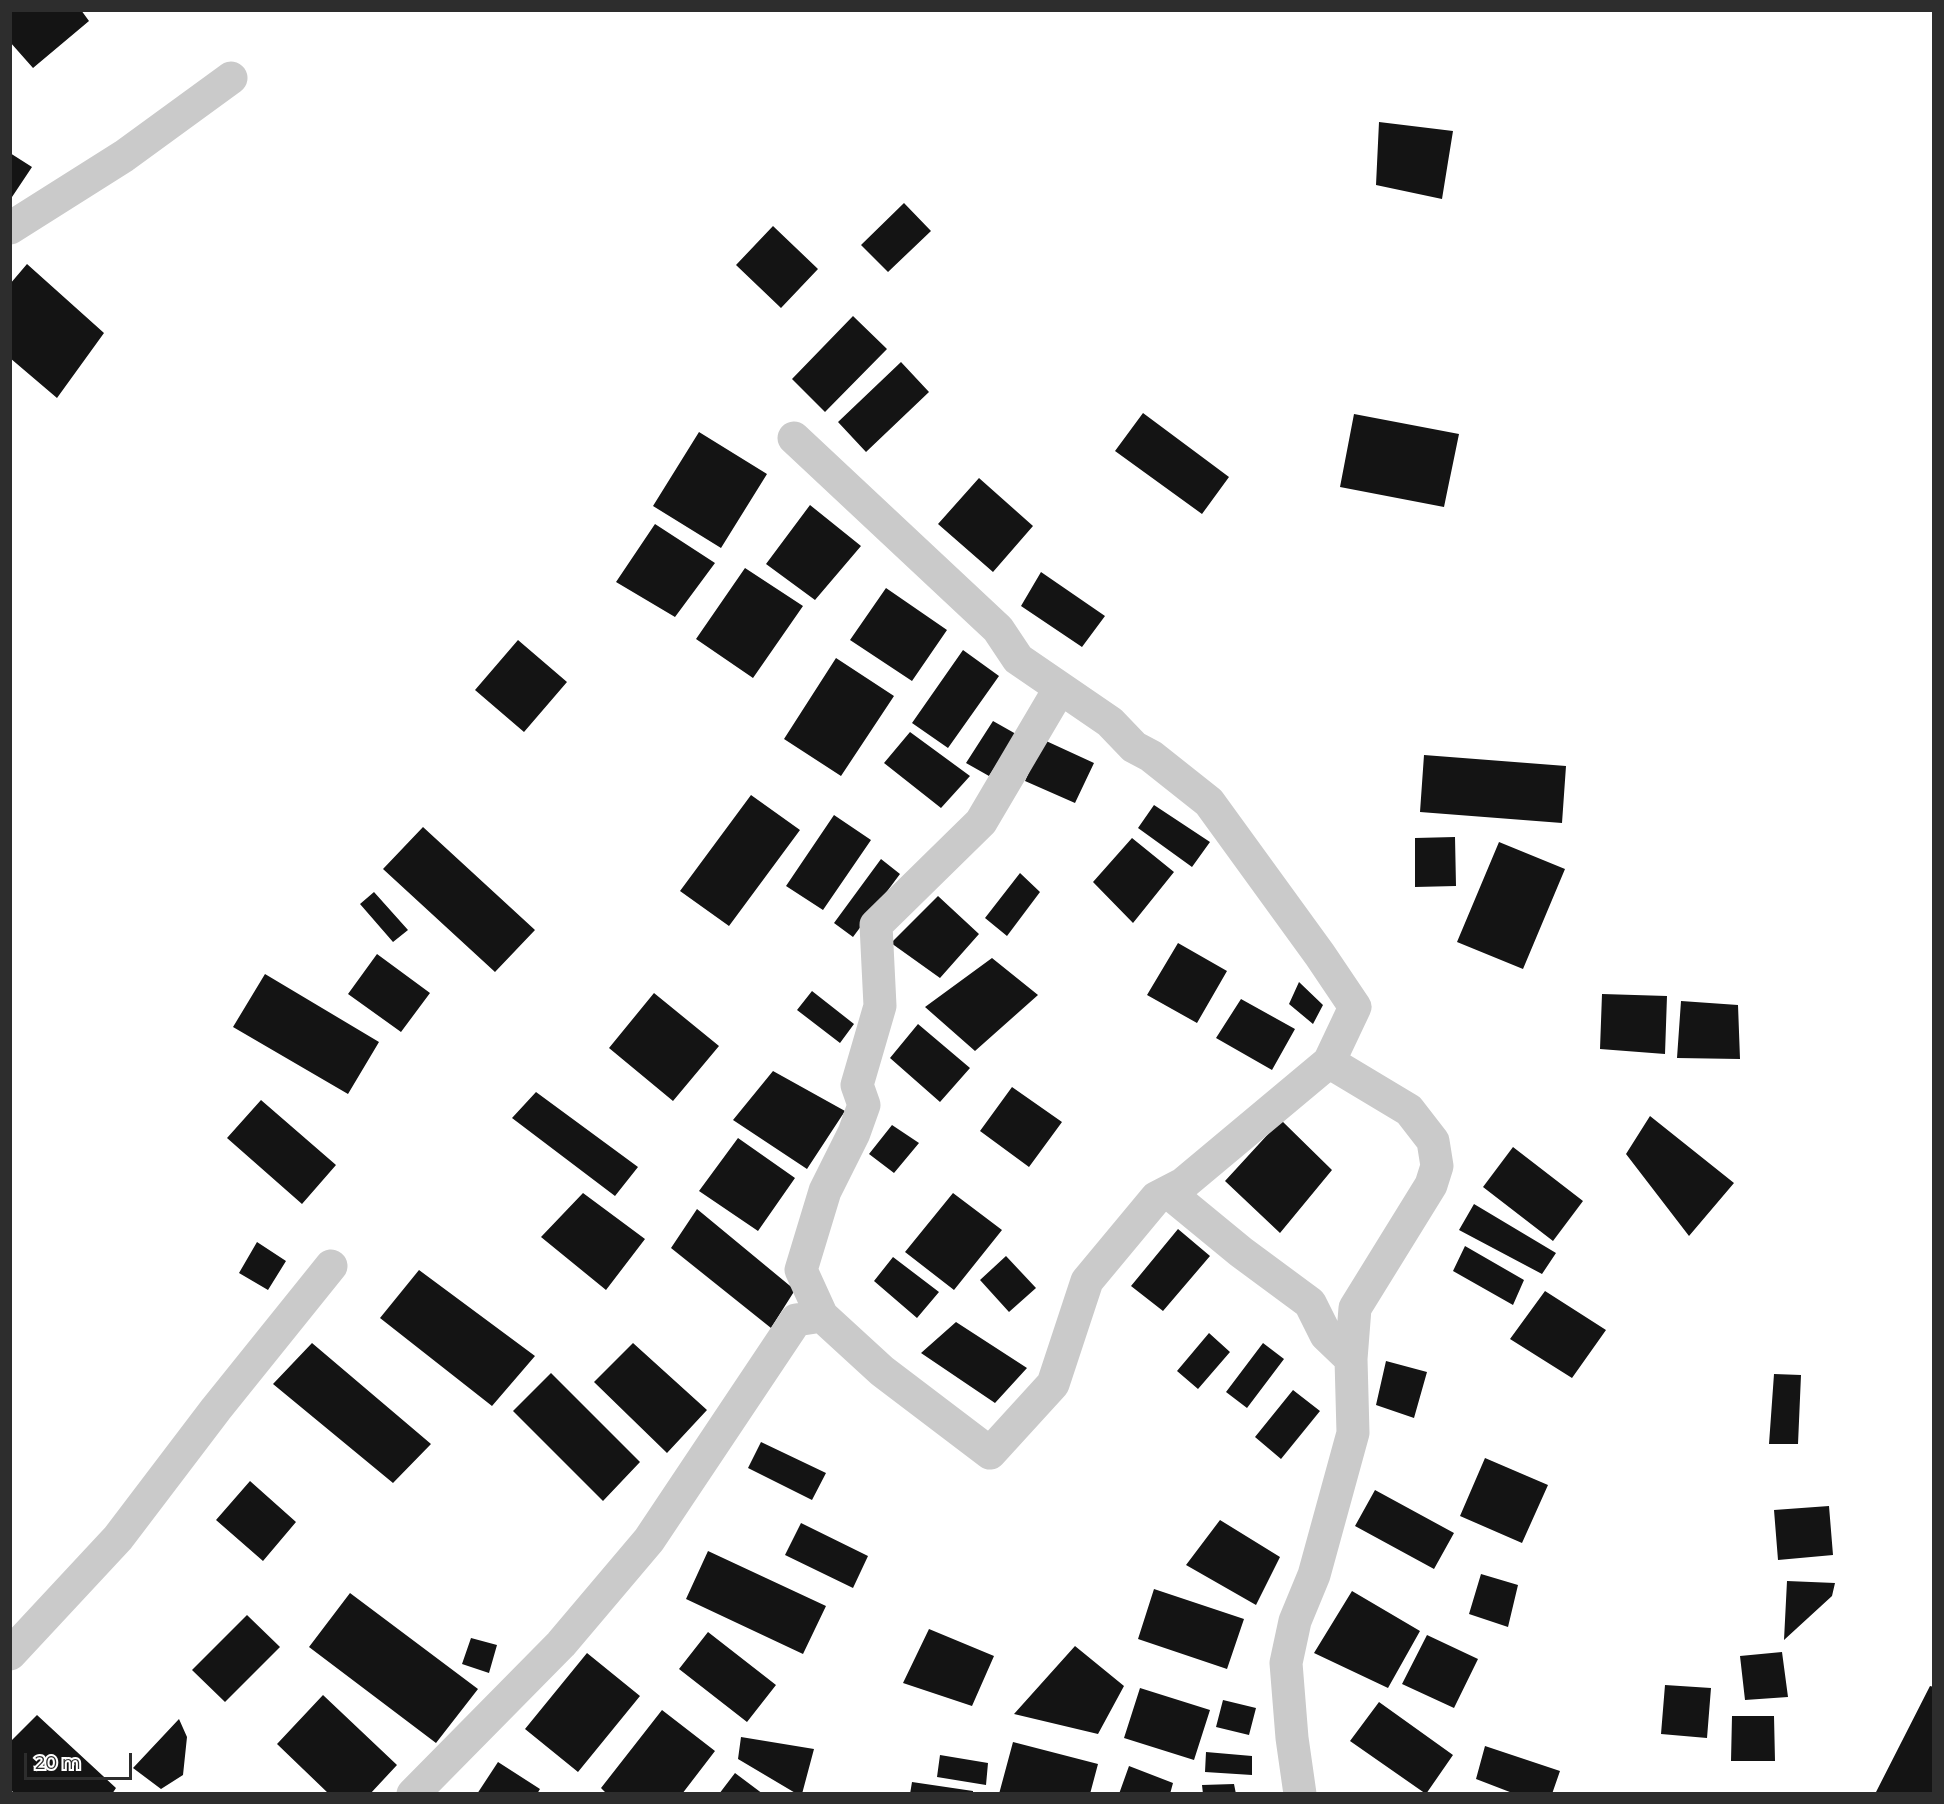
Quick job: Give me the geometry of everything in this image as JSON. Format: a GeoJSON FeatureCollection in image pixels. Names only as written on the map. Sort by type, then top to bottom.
{"type":"FeatureCollection","features":[{"type":"Feature","properties":{"kind":"street"},"geometry":{"type":"LineString","coordinates":[[10,228],[124,156],[231,78]]}},
{"type":"Feature","properties":{"kind":"street"},"geometry":{"type":"LineString","coordinates":[[794,438],[998,629],[1018,659],[1110,722],[1134,747],[1151,756],[1209,802],[1267,880],[1355,1007],[1329,1062],[1183,1184],[1156,1198],[1087,1281],[1053,1384],[990,1453],[882,1371],[822,1316],[801,1270],[825,1191],[854,1133],[864,1105],[857,1086],[880,1006],[876,925],[981,822],[1060,688]]}},
{"type":"Feature","properties":{"kind":"street"},"geometry":{"type":"LineString","coordinates":[[1300,1794],[1292,1738],[1286,1663],[1295,1621],[1314,1575],[1353,1433],[1351,1359],[1355,1308],[1431,1185],[1437,1166],[1433,1141],[1409,1110],[1329,1062]]}},
{"type":"Feature","properties":{"kind":"street"},"geometry":{"type":"LineString","coordinates":[[1168,1192],[1241,1252],[1310,1303],[1326,1335],[1351,1359]]}},
{"type":"Feature","properties":{"kind":"street"},"geometry":{"type":"LineString","coordinates":[[10,1654],[118,1538],[216,1409],[331,1266]]}},
{"type":"Feature","properties":{"kind":"street"},"geometry":{"type":"LineString","coordinates":[[412,1794],[561,1644],[649,1540],[796,1320],[822,1316]]}},
{"type":"Feature","properties":{"kind":"building"},"geometry":{"type":"Polygon","coordinates":[[[10,10],[81,10],[89,21],[33,68],[10,42],[10,10]]]}},
{"type":"Feature","properties":{"kind":"building"},"geometry":{"type":"Polygon","coordinates":[[[1379,122],[1453,131],[1442,199],[1376,185],[1379,122]]]}},
{"type":"Feature","properties":{"kind":"building"},"geometry":{"type":"Polygon","coordinates":[[[10,153],[32,167],[10,200],[10,153]]]}},
{"type":"Feature","properties":{"kind":"building"},"geometry":{"type":"Polygon","coordinates":[[[904,203],[931,231],[888,272],[861,245],[904,203]]]}},
{"type":"Feature","properties":{"kind":"building"},"geometry":{"type":"Polygon","coordinates":[[[773,226],[818,269],[781,308],[736,265],[773,226]]]}},
{"type":"Feature","properties":{"kind":"building"},"geometry":{"type":"Polygon","coordinates":[[[27,264],[104,333],[57,398],[10,358],[10,284],[27,264]]]}},
{"type":"Feature","properties":{"kind":"building"},"geometry":{"type":"Polygon","coordinates":[[[853,316],[887,349],[825,412],[792,379],[853,316]]]}},
{"type":"Feature","properties":{"kind":"building"},"geometry":{"type":"Polygon","coordinates":[[[901,362],[929,392],[866,452],[838,422],[901,362]]]}},
{"type":"Feature","properties":{"kind":"building"},"geometry":{"type":"Polygon","coordinates":[[[1143,413],[1229,477],[1202,514],[1115,451],[1143,413]]]}},
{"type":"Feature","properties":{"kind":"building"},"geometry":{"type":"Polygon","coordinates":[[[1354,414],[1459,434],[1444,507],[1340,487],[1354,414]]]}},
{"type":"Feature","properties":{"kind":"building"},"geometry":{"type":"Polygon","coordinates":[[[699,432],[767,474],[721,548],[653,506],[699,432]]]}},
{"type":"Feature","properties":{"kind":"building"},"geometry":{"type":"Polygon","coordinates":[[[979,478],[1033,526],[993,572],[938,524],[979,478]]]}},
{"type":"Feature","properties":{"kind":"building"},"geometry":{"type":"Polygon","coordinates":[[[810,505],[861,546],[815,600],[766,564],[810,505]]]}},
{"type":"Feature","properties":{"kind":"building"},"geometry":{"type":"Polygon","coordinates":[[[655,524],[715,563],[675,617],[616,582],[655,524]]]}},
{"type":"Feature","properties":{"kind":"building"},"geometry":{"type":"Polygon","coordinates":[[[745,568],[803,606],[753,678],[696,639],[745,568]]]}},
{"type":"Feature","properties":{"kind":"building"},"geometry":{"type":"Polygon","coordinates":[[[1041,572],[1105,616],[1082,647],[1021,606],[1041,572]]]}},
{"type":"Feature","properties":{"kind":"building"},"geometry":{"type":"Polygon","coordinates":[[[886,588],[947,630],[912,681],[850,640],[886,588]]]}},
{"type":"Feature","properties":{"kind":"building"},"geometry":{"type":"Polygon","coordinates":[[[518,640],[567,682],[524,732],[475,690],[518,640]]]}},
{"type":"Feature","properties":{"kind":"building"},"geometry":{"type":"Polygon","coordinates":[[[963,650],[999,676],[948,748],[912,723],[963,650]]]}},
{"type":"Feature","properties":{"kind":"building"},"geometry":{"type":"Polygon","coordinates":[[[836,658],[894,696],[841,776],[784,739],[836,658]]]}},
{"type":"Feature","properties":{"kind":"building"},"geometry":{"type":"Polygon","coordinates":[[[993,721],[1016,734],[989,776],[966,763],[993,721]]]}},
{"type":"Feature","properties":{"kind":"building"},"geometry":{"type":"Polygon","coordinates":[[[910,732],[970,776],[941,808],[884,763],[910,732]]]}},
{"type":"Feature","properties":{"kind":"building"},"geometry":{"type":"Polygon","coordinates":[[[1044,740],[1094,763],[1075,803],[1025,781],[1044,740]]]}},
{"type":"Feature","properties":{"kind":"building"},"geometry":{"type":"Polygon","coordinates":[[[1424,755],[1566,766],[1562,823],[1420,812],[1424,755]]]}},
{"type":"Feature","properties":{"kind":"building"},"geometry":{"type":"Polygon","coordinates":[[[751,795],[800,830],[729,926],[680,891],[751,795]]]}},
{"type":"Feature","properties":{"kind":"building"},"geometry":{"type":"Polygon","coordinates":[[[1154,805],[1210,842],[1192,867],[1138,828],[1154,805]]]}},
{"type":"Feature","properties":{"kind":"building"},"geometry":{"type":"Polygon","coordinates":[[[834,815],[871,840],[823,910],[786,886],[834,815]]]}},
{"type":"Feature","properties":{"kind":"building"},"geometry":{"type":"Polygon","coordinates":[[[423,827],[535,930],[495,972],[383,869],[423,827]]]}},
{"type":"Feature","properties":{"kind":"building"},"geometry":{"type":"Polygon","coordinates":[[[1455,837],[1456,886],[1415,887],[1415,838],[1455,837]]]}},
{"type":"Feature","properties":{"kind":"building"},"geometry":{"type":"Polygon","coordinates":[[[1132,838],[1174,872],[1133,923],[1093,882],[1132,838]]]}},
{"type":"Feature","properties":{"kind":"building"},"geometry":{"type":"Polygon","coordinates":[[[1499,842],[1565,869],[1523,969],[1457,942],[1499,842]]]}},
{"type":"Feature","properties":{"kind":"building"},"geometry":{"type":"Polygon","coordinates":[[[881,859],[900,874],[853,937],[834,923],[881,859]]]}},
{"type":"Feature","properties":{"kind":"building"},"geometry":{"type":"Polygon","coordinates":[[[1020,873],[1040,892],[1007,936],[985,918],[1020,873]]]}},
{"type":"Feature","properties":{"kind":"building"},"geometry":{"type":"Polygon","coordinates":[[[374,892],[408,930],[393,942],[360,904],[374,892]]]}},
{"type":"Feature","properties":{"kind":"building"},"geometry":{"type":"Polygon","coordinates":[[[938,896],[979,934],[940,978],[891,943],[938,896]]]}},
{"type":"Feature","properties":{"kind":"building"},"geometry":{"type":"Polygon","coordinates":[[[1178,943],[1227,971],[1197,1023],[1147,995],[1178,943]]]}},
{"type":"Feature","properties":{"kind":"building"},"geometry":{"type":"Polygon","coordinates":[[[377,954],[430,993],[401,1032],[348,994],[377,954]]]}},
{"type":"Feature","properties":{"kind":"building"},"geometry":{"type":"Polygon","coordinates":[[[992,958],[1038,995],[975,1051],[925,1007],[992,958]]]}},
{"type":"Feature","properties":{"kind":"building"},"geometry":{"type":"Polygon","coordinates":[[[265,974],[379,1042],[348,1094],[233,1027],[265,974]]]}},
{"type":"Feature","properties":{"kind":"building"},"geometry":{"type":"Polygon","coordinates":[[[1299,982],[1323,1005],[1313,1024],[1289,1004],[1299,982]]]}},
{"type":"Feature","properties":{"kind":"building"},"geometry":{"type":"Polygon","coordinates":[[[812,991],[854,1024],[840,1043],[797,1010],[812,991]]]}},
{"type":"Feature","properties":{"kind":"building"},"geometry":{"type":"Polygon","coordinates":[[[654,993],[719,1046],[673,1101],[609,1048],[654,993]]]}},
{"type":"Feature","properties":{"kind":"building"},"geometry":{"type":"Polygon","coordinates":[[[1602,994],[1667,996],[1665,1054],[1600,1049],[1602,994]]]}},
{"type":"Feature","properties":{"kind":"building"},"geometry":{"type":"Polygon","coordinates":[[[1241,999],[1295,1029],[1272,1070],[1216,1038],[1241,999]]]}},
{"type":"Feature","properties":{"kind":"building"},"geometry":{"type":"Polygon","coordinates":[[[1681,1001],[1738,1005],[1740,1059],[1677,1058],[1681,1001]]]}},
{"type":"Feature","properties":{"kind":"building"},"geometry":{"type":"Polygon","coordinates":[[[918,1024],[970,1068],[940,1102],[890,1058],[918,1024]]]}},
{"type":"Feature","properties":{"kind":"building"},"geometry":{"type":"Polygon","coordinates":[[[773,1071],[845,1111],[807,1169],[733,1120],[773,1071]]]}},
{"type":"Feature","properties":{"kind":"building"},"geometry":{"type":"Polygon","coordinates":[[[1012,1087],[1062,1122],[1029,1167],[980,1131],[1012,1087]]]}},
{"type":"Feature","properties":{"kind":"building"},"geometry":{"type":"Polygon","coordinates":[[[536,1092],[638,1167],[615,1196],[512,1118],[536,1092]]]}},
{"type":"Feature","properties":{"kind":"building"},"geometry":{"type":"Polygon","coordinates":[[[261,1100],[336,1165],[302,1204],[227,1138],[261,1100]]]}},
{"type":"Feature","properties":{"kind":"building"},"geometry":{"type":"Polygon","coordinates":[[[1650,1116],[1734,1183],[1689,1236],[1626,1154],[1650,1116]]]}},
{"type":"Feature","properties":{"kind":"building"},"geometry":{"type":"Polygon","coordinates":[[[1281,1120],[1332,1170],[1280,1233],[1225,1181],[1281,1120]]]}},
{"type":"Feature","properties":{"kind":"building"},"geometry":{"type":"Polygon","coordinates":[[[892,1125],[919,1143],[894,1173],[869,1154],[892,1125]]]}},
{"type":"Feature","properties":{"kind":"building"},"geometry":{"type":"Polygon","coordinates":[[[738,1138],[795,1178],[758,1231],[699,1191],[738,1138]]]}},
{"type":"Feature","properties":{"kind":"building"},"geometry":{"type":"Polygon","coordinates":[[[1513,1147],[1583,1201],[1553,1241],[1483,1187],[1513,1147]]]}},
{"type":"Feature","properties":{"kind":"building"},"geometry":{"type":"Polygon","coordinates":[[[583,1193],[645,1239],[606,1290],[541,1237],[583,1193]]]}},
{"type":"Feature","properties":{"kind":"building"},"geometry":{"type":"Polygon","coordinates":[[[953,1193],[1002,1230],[954,1290],[905,1252],[953,1193]]]}},
{"type":"Feature","properties":{"kind":"building"},"geometry":{"type":"Polygon","coordinates":[[[1474,1204],[1556,1253],[1542,1274],[1459,1230],[1474,1204]]]}},
{"type":"Feature","properties":{"kind":"building"},"geometry":{"type":"Polygon","coordinates":[[[697,1209],[795,1290],[771,1328],[671,1248],[697,1209]]]}},
{"type":"Feature","properties":{"kind":"building"},"geometry":{"type":"Polygon","coordinates":[[[1178,1229],[1210,1256],[1163,1311],[1131,1286],[1178,1229]]]}},
{"type":"Feature","properties":{"kind":"building"},"geometry":{"type":"Polygon","coordinates":[[[257,1242],[286,1261],[268,1290],[239,1273],[257,1242]]]}},
{"type":"Feature","properties":{"kind":"building"},"geometry":{"type":"Polygon","coordinates":[[[1465,1246],[1524,1280],[1513,1305],[1453,1271],[1465,1246]]]}},
{"type":"Feature","properties":{"kind":"building"},"geometry":{"type":"Polygon","coordinates":[[[1006,1256],[1036,1288],[1009,1312],[980,1280],[1006,1256]]]}},
{"type":"Feature","properties":{"kind":"building"},"geometry":{"type":"Polygon","coordinates":[[[893,1257],[939,1292],[917,1318],[874,1281],[893,1257]]]}},
{"type":"Feature","properties":{"kind":"building"},"geometry":{"type":"Polygon","coordinates":[[[419,1270],[535,1356],[492,1406],[380,1318],[419,1270]]]}},
{"type":"Feature","properties":{"kind":"building"},"geometry":{"type":"Polygon","coordinates":[[[1545,1291],[1606,1330],[1572,1378],[1510,1339],[1545,1291]]]}},
{"type":"Feature","properties":{"kind":"building"},"geometry":{"type":"Polygon","coordinates":[[[956,1322],[1027,1368],[995,1403],[921,1353],[956,1322]]]}},
{"type":"Feature","properties":{"kind":"building"},"geometry":{"type":"Polygon","coordinates":[[[1209,1333],[1230,1352],[1198,1389],[1177,1371],[1209,1333]]]}},
{"type":"Feature","properties":{"kind":"building"},"geometry":{"type":"Polygon","coordinates":[[[312,1343],[431,1444],[393,1483],[273,1384],[312,1343]]]}},
{"type":"Feature","properties":{"kind":"building"},"geometry":{"type":"Polygon","coordinates":[[[633,1343],[707,1410],[667,1453],[594,1382],[633,1343]]]}},
{"type":"Feature","properties":{"kind":"building"},"geometry":{"type":"Polygon","coordinates":[[[1263,1343],[1284,1359],[1247,1408],[1226,1392],[1263,1343]]]}},
{"type":"Feature","properties":{"kind":"building"},"geometry":{"type":"Polygon","coordinates":[[[1386,1361],[1427,1372],[1414,1418],[1376,1405],[1386,1361]]]}},
{"type":"Feature","properties":{"kind":"building"},"geometry":{"type":"Polygon","coordinates":[[[551,1373],[640,1462],[603,1501],[513,1411],[551,1373]]]}},
{"type":"Feature","properties":{"kind":"building"},"geometry":{"type":"Polygon","coordinates":[[[1774,1374],[1801,1375],[1798,1444],[1769,1444],[1774,1374]]]}},
{"type":"Feature","properties":{"kind":"building"},"geometry":{"type":"Polygon","coordinates":[[[1293,1390],[1320,1411],[1281,1459],[1255,1437],[1293,1390]]]}},
{"type":"Feature","properties":{"kind":"building"},"geometry":{"type":"Polygon","coordinates":[[[761,1442],[826,1473],[812,1500],[748,1468],[761,1442]]]}},
{"type":"Feature","properties":{"kind":"building"},"geometry":{"type":"Polygon","coordinates":[[[1485,1458],[1548,1485],[1522,1543],[1460,1516],[1485,1458]]]}},
{"type":"Feature","properties":{"kind":"building"},"geometry":{"type":"Polygon","coordinates":[[[250,1481],[296,1522],[263,1561],[216,1520],[250,1481]]]}},
{"type":"Feature","properties":{"kind":"building"},"geometry":{"type":"Polygon","coordinates":[[[1375,1490],[1454,1533],[1434,1569],[1355,1526],[1375,1490]]]}},
{"type":"Feature","properties":{"kind":"building"},"geometry":{"type":"Polygon","coordinates":[[[1829,1506],[1833,1555],[1778,1560],[1774,1510],[1829,1506]]]}},
{"type":"Feature","properties":{"kind":"building"},"geometry":{"type":"Polygon","coordinates":[[[1220,1520],[1280,1557],[1256,1605],[1186,1565],[1220,1520]]]}},
{"type":"Feature","properties":{"kind":"building"},"geometry":{"type":"Polygon","coordinates":[[[801,1523],[868,1556],[853,1588],[785,1555],[801,1523]]]}},
{"type":"Feature","properties":{"kind":"building"},"geometry":{"type":"Polygon","coordinates":[[[708,1551],[826,1606],[803,1654],[686,1599],[708,1551]]]}},
{"type":"Feature","properties":{"kind":"building"},"geometry":{"type":"Polygon","coordinates":[[[1481,1574],[1518,1585],[1508,1627],[1469,1614],[1481,1574]]]}},
{"type":"Feature","properties":{"kind":"building"},"geometry":{"type":"Polygon","coordinates":[[[1787,1581],[1835,1583],[1832,1596],[1784,1640],[1787,1581]]]}},
{"type":"Feature","properties":{"kind":"building"},"geometry":{"type":"Polygon","coordinates":[[[1154,1589],[1244,1619],[1227,1669],[1138,1639],[1154,1589]]]}},
{"type":"Feature","properties":{"kind":"building"},"geometry":{"type":"Polygon","coordinates":[[[1352,1591],[1420,1631],[1388,1688],[1314,1653],[1352,1591]]]}},
{"type":"Feature","properties":{"kind":"building"},"geometry":{"type":"Polygon","coordinates":[[[350,1593],[478,1689],[436,1743],[309,1647],[350,1593]]]}},
{"type":"Feature","properties":{"kind":"building"},"geometry":{"type":"Polygon","coordinates":[[[247,1615],[280,1647],[225,1702],[192,1670],[247,1615]]]}},
{"type":"Feature","properties":{"kind":"building"},"geometry":{"type":"Polygon","coordinates":[[[929,1629],[994,1656],[972,1706],[903,1683],[929,1629]]]}},
{"type":"Feature","properties":{"kind":"building"},"geometry":{"type":"Polygon","coordinates":[[[708,1632],[776,1685],[747,1722],[679,1669],[708,1632]]]}},
{"type":"Feature","properties":{"kind":"building"},"geometry":{"type":"Polygon","coordinates":[[[1427,1635],[1478,1659],[1454,1708],[1402,1684],[1427,1635]]]}},
{"type":"Feature","properties":{"kind":"building"},"geometry":{"type":"Polygon","coordinates":[[[471,1638],[497,1645],[489,1673],[462,1664],[471,1638]]]}},
{"type":"Feature","properties":{"kind":"building"},"geometry":{"type":"Polygon","coordinates":[[[1075,1646],[1124,1686],[1098,1734],[1014,1714],[1075,1646]]]}},
{"type":"Feature","properties":{"kind":"building"},"geometry":{"type":"Polygon","coordinates":[[[1782,1652],[1788,1697],[1745,1700],[1740,1656],[1782,1652]]]}},
{"type":"Feature","properties":{"kind":"building"},"geometry":{"type":"Polygon","coordinates":[[[587,1653],[640,1696],[578,1772],[525,1729],[587,1653]]]}},
{"type":"Feature","properties":{"kind":"building"},"geometry":{"type":"Polygon","coordinates":[[[1665,1685],[1711,1688],[1707,1738],[1661,1734],[1665,1685]]]}},
{"type":"Feature","properties":{"kind":"building"},"geometry":{"type":"Polygon","coordinates":[[[1930,1686],[1934,1687],[1934,1794],[1875,1794],[1930,1686]]]}},
{"type":"Feature","properties":{"kind":"building"},"geometry":{"type":"Polygon","coordinates":[[[1140,1688],[1210,1710],[1194,1760],[1124,1738],[1140,1688]]]}},
{"type":"Feature","properties":{"kind":"building"},"geometry":{"type":"Polygon","coordinates":[[[323,1695],[397,1765],[370,1794],[329,1794],[277,1744],[323,1695]]]}},
{"type":"Feature","properties":{"kind":"building"},"geometry":{"type":"Polygon","coordinates":[[[1223,1700],[1256,1708],[1249,1735],[1216,1727],[1223,1700]]]}},
{"type":"Feature","properties":{"kind":"building"},"geometry":{"type":"Polygon","coordinates":[[[1379,1702],[1453,1755],[1426,1794],[1350,1741],[1379,1702]]]}},
{"type":"Feature","properties":{"kind":"building"},"geometry":{"type":"Polygon","coordinates":[[[662,1710],[715,1751],[682,1794],[607,1794],[601,1788],[662,1710]]]}},
{"type":"Feature","properties":{"kind":"building"},"geometry":{"type":"Polygon","coordinates":[[[37,1715],[116,1788],[112,1794],[15,1794],[10,1789],[10,1742],[37,1715]]]}},
{"type":"Feature","properties":{"kind":"building"},"geometry":{"type":"Polygon","coordinates":[[[1732,1716],[1774,1716],[1775,1761],[1731,1761],[1732,1716]]]}},
{"type":"Feature","properties":{"kind":"building"},"geometry":{"type":"Polygon","coordinates":[[[179,1719],[187,1737],[183,1775],[161,1789],[133,1768],[179,1719]]]}},
{"type":"Feature","properties":{"kind":"building"},"geometry":{"type":"Polygon","coordinates":[[[741,1737],[814,1749],[802,1794],[797,1794],[738,1759],[741,1737]]]}},
{"type":"Feature","properties":{"kind":"building"},"geometry":{"type":"Polygon","coordinates":[[[1013,1742],[1098,1764],[1090,1794],[999,1794],[1013,1742]]]}},
{"type":"Feature","properties":{"kind":"building"},"geometry":{"type":"Polygon","coordinates":[[[1485,1746],[1560,1771],[1552,1794],[1515,1794],[1476,1779],[1485,1746]]]}},
{"type":"Feature","properties":{"kind":"building"},"geometry":{"type":"Polygon","coordinates":[[[1206,1752],[1252,1756],[1252,1775],[1205,1772],[1206,1752]]]}},
{"type":"Feature","properties":{"kind":"building"},"geometry":{"type":"Polygon","coordinates":[[[940,1755],[988,1763],[986,1785],[937,1777],[940,1755]]]}},
{"type":"Feature","properties":{"kind":"building"},"geometry":{"type":"Polygon","coordinates":[[[498,1762],[540,1789],[537,1794],[477,1794],[498,1762]]]}},
{"type":"Feature","properties":{"kind":"building"},"geometry":{"type":"Polygon","coordinates":[[[1129,1766],[1173,1783],[1170,1794],[1119,1794],[1129,1766]]]}},
{"type":"Feature","properties":{"kind":"building"},"geometry":{"type":"Polygon","coordinates":[[[735,1773],[763,1794],[719,1794],[735,1773]]]}},
{"type":"Feature","properties":{"kind":"building"},"geometry":{"type":"Polygon","coordinates":[[[912,1782],[973,1791],[973,1794],[910,1794],[912,1782]]]}},
{"type":"Feature","properties":{"kind":"building"},"geometry":{"type":"Polygon","coordinates":[[[1234,1784],[1236,1794],[1203,1794],[1202,1785],[1234,1784]]]}}]}
